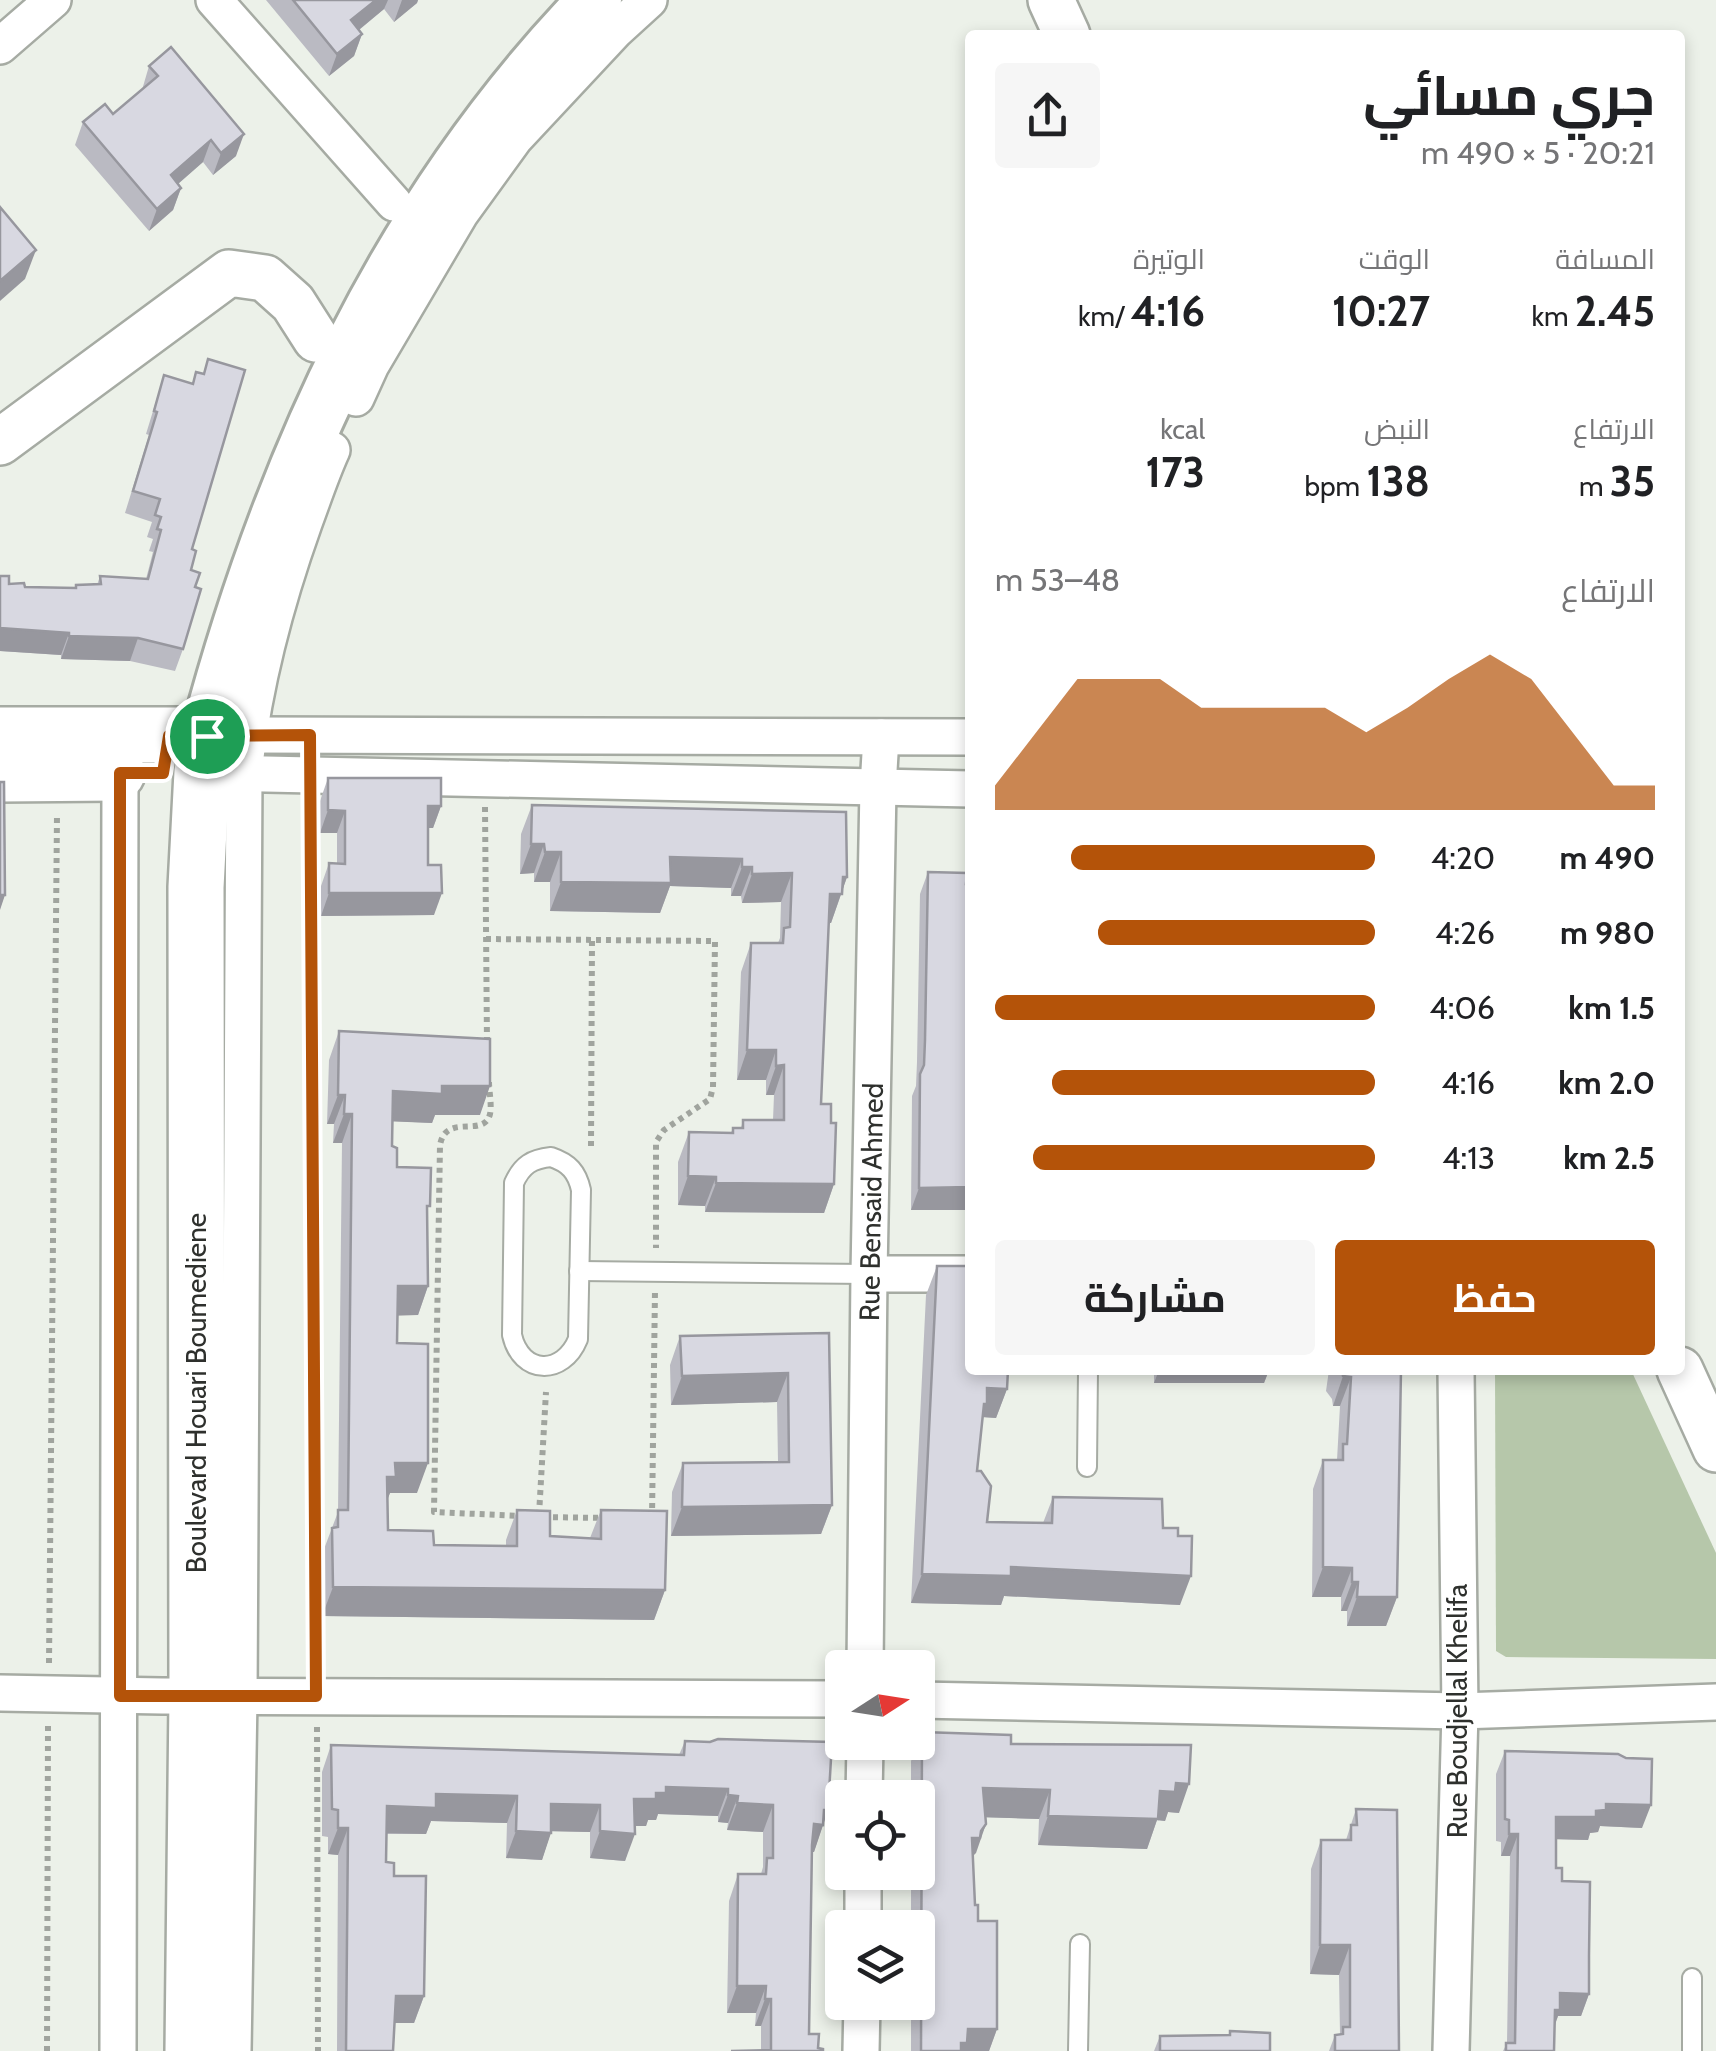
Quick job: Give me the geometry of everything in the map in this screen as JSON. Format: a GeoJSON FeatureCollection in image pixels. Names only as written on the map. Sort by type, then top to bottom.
{"type":"FeatureCollection","features":[{"type":"Feature","properties":{"kind":"main road"},"geometry":{"type":"LineString","coordinates":[[193,757],[190,654],[234,525],[279,416],[316,339],[394,203],[458,108],[550,0]]}},
{"type":"Feature","properties":{"kind":"main road"},"geometry":{"type":"LineString","coordinates":[[193,757],[252,580],[311,430],[384,285],[453,172],[515,88],[595,0]]}},
{"type":"Feature","properties":{"kind":"main road"},"geometry":{"type":"LineString","coordinates":[[0,735],[193,757]]}},
{"type":"Feature","properties":{"kind":"main road"},"geometry":{"type":"LineString","coordinates":[[0,774],[58,774],[193,757]]}},
{"type":"Feature","properties":{"kind":"main road","name":"Boulevard Houari Boumediene"},"geometry":{"type":"LineString","coordinates":[[160,2051],[179,1696],[193,757]]}},
{"type":"Feature","properties":{"kind":"main road","name":"Boulevard Houari Boumediene"},"geometry":{"type":"LineString","coordinates":[[179,1696],[193,2051]]}},
{"type":"Feature","properties":{"kind":"street"},"geometry":{"type":"LineString","coordinates":[[0,46],[54,0]]}},
{"type":"Feature","properties":{"kind":"street"},"geometry":{"type":"LineString","coordinates":[[214,0],[394,203]]}},
{"type":"Feature","properties":{"kind":"street"},"geometry":{"type":"LineString","coordinates":[[118,2051],[179,1696],[193,757],[262,662],[290,560],[325,464],[371,365],[460,214],[515,138],[614,31],[649,0]]}},
{"type":"Feature","properties":{"kind":"street"},"geometry":{"type":"LineString","coordinates":[[1050,0],[1065,30]]}},
{"type":"Feature","properties":{"kind":"street"},"geometry":{"type":"LineString","coordinates":[[0,442],[229,273],[265,278],[293,304],[316,339]]}},
{"type":"Feature","properties":{"kind":"street"},"geometry":{"type":"LineString","coordinates":[[193,757],[881,736],[965,737]]}},
{"type":"Feature","properties":{"kind":"street","name":"Rue Bensaid Ahmed"},"geometry":{"type":"LineString","coordinates":[[866,1650],[869,1274],[881,736]]}},
{"type":"Feature","properties":{"kind":"street"},"geometry":{"type":"LineString","coordinates":[[193,757],[309,775],[965,790]]}},
{"type":"Feature","properties":{"kind":"street"},"geometry":{"type":"LineString","coordinates":[[869,1274],[965,1274]]}},
{"type":"Feature","properties":{"kind":"street","name":"Rue Boudjellal Khelifa"},"geometry":{"type":"LineString","coordinates":[[1450,2051],[1460,1711],[1456,1375]]}},
{"type":"Feature","properties":{"kind":"street"},"geometry":{"type":"LineString","coordinates":[[1682,1375],[1716,1449]]}},
{"type":"Feature","properties":{"kind":"street"},"geometry":{"type":"LineString","coordinates":[[0,1694],[825,1699]]}},
{"type":"Feature","properties":{"kind":"street"},"geometry":{"type":"LineString","coordinates":[[179,1696],[233,2051]]}},
{"type":"Feature","properties":{"kind":"street"},"geometry":{"type":"LineString","coordinates":[[935,1700],[1460,1711],[1716,1702]]}},
{"type":"Feature","properties":{"kind":"street"},"geometry":{"type":"LineString","coordinates":[[861,2051],[862,2020]]}},
{"type":"Feature","properties":{"kind":"lane"},"geometry":{"type":"LineString","coordinates":[[539,1158],[562,1161],[579,1178],[579,1271],[578,1339],[574,1350],[555,1365],[531,1363],[514,1346],[512,1335],[514,1183],[519,1172],[539,1158]]}},
{"type":"Feature","properties":{"kind":"lane"},"geometry":{"type":"LineString","coordinates":[[579,1271],[869,1274]]}},
{"type":"Feature","properties":{"kind":"lane"},"geometry":{"type":"LineString","coordinates":[[1087,1467],[1088,1375]]}},
{"type":"Feature","properties":{"kind":"lane"},"geometry":{"type":"LineString","coordinates":[[1078,2051],[1080,1944]]}},
{"type":"Feature","properties":{"kind":"lane"},"geometry":{"type":"LineString","coordinates":[[1692,1978],[1692,2051]]}},
{"type":"Feature","properties":{"kind":"path"},"geometry":{"type":"LineString","coordinates":[[47,2051],[58,774]]}},
{"type":"Feature","properties":{"kind":"path"},"geometry":{"type":"LineString","coordinates":[[309,775],[318,2051]]}},
{"type":"Feature","properties":{"kind":"path"},"geometry":{"type":"LineString","coordinates":[[591,1146],[592,940]]}},
{"type":"Feature","properties":{"kind":"path"},"geometry":{"type":"LineString","coordinates":[[539,1516],[546,1392]]}},
{"type":"Feature","properties":{"kind":"green space"},"geometry":{"type":"Polygon","coordinates":[[[1495,1375],[1633,1375],[1716,1553],[1716,1659],[1506,1657],[1496,1651],[1495,1375]]]}},
{"type":"Feature","properties":{"kind":"building"},"geometry":{"type":"Polygon","coordinates":[[[293,0],[376,0],[351,20],[362,34],[337,54],[293,0]]]}},
{"type":"Feature","properties":{"kind":"building"},"geometry":{"type":"Polygon","coordinates":[[[171,47],[244,134],[221,153],[211,140],[171,175],[181,188],[157,209],[83,122],[105,104],[113,114],[158,76],[149,66],[171,47]]]}},
{"type":"Feature","properties":{"kind":"building"},"geometry":{"type":"Polygon","coordinates":[[[0,207],[36,250],[0,281],[0,207]]]}},
{"type":"Feature","properties":{"kind":"building"},"geometry":{"type":"Polygon","coordinates":[[[208,359],[245,370],[192,549],[196,551],[191,570],[200,573],[195,587],[201,589],[183,649],[138,638],[0,628],[0,576],[9,576],[9,584],[24,583],[25,587],[76,588],[101,584],[100,576],[148,579],[161,530],[157,529],[161,517],[155,515],[160,499],[133,491],[157,412],[154,411],[164,375],[193,384],[196,372],[204,374],[208,359]]]}},
{"type":"Feature","properties":{"kind":"building"},"geometry":{"type":"Polygon","coordinates":[[[328,778],[441,778],[441,806],[428,806],[428,865],[441,865],[442,893],[329,893],[329,863],[345,864],[345,811],[328,810],[328,778]]]}},
{"type":"Feature","properties":{"kind":"building"},"geometry":{"type":"Polygon","coordinates":[[[0,782],[4,782],[5,895],[0,895],[0,782]]]}},
{"type":"Feature","properties":{"kind":"building"},"geometry":{"type":"Polygon","coordinates":[[[532,805],[846,812],[847,877],[843,877],[842,894],[830,894],[821,1104],[831,1104],[831,1123],[836,1123],[834,1184],[716,1183],[716,1177],[688,1176],[689,1132],[733,1133],[733,1128],[743,1128],[743,1120],[784,1120],[784,1065],[776,1066],[776,1050],[747,1050],[751,943],[783,943],[784,928],[790,927],[792,873],[752,874],[752,867],[742,867],[742,859],[670,857],[671,883],[561,882],[561,852],[545,852],[544,844],[531,844],[532,805]]]}},
{"type":"Feature","properties":{"kind":"building"},"geometry":{"type":"Polygon","coordinates":[[[928,872],[965,873],[965,1187],[919,1188],[920,1074],[925,1040],[928,872]]]}},
{"type":"Feature","properties":{"kind":"building"},"geometry":{"type":"Polygon","coordinates":[[[339,1031],[490,1039],[490,1086],[442,1086],[442,1094],[393,1091],[392,1146],[397,1148],[397,1167],[431,1168],[427,1206],[428,1286],[398,1286],[397,1343],[428,1344],[428,1463],[395,1463],[396,1477],[387,1477],[388,1530],[433,1531],[434,1545],[517,1546],[517,1510],[550,1511],[550,1536],[601,1539],[601,1510],[667,1511],[665,1590],[333,1587],[332,1528],[338,1527],[338,1510],[348,1510],[352,1114],[344,1114],[345,1095],[338,1095],[339,1031]]]}},
{"type":"Feature","properties":{"kind":"building"},"geometry":{"type":"Polygon","coordinates":[[[937,1266],[965,1266],[965,1375],[1008,1375],[1007,1389],[987,1388],[984,1404],[977,1471],[991,1486],[987,1522],[1052,1523],[1053,1497],[1162,1499],[1163,1528],[1178,1528],[1178,1536],[1192,1536],[1191,1576],[1011,1567],[1011,1576],[922,1574],[937,1266]]]}},
{"type":"Feature","properties":{"kind":"building"},"geometry":{"type":"Polygon","coordinates":[[[829,1333],[832,1505],[682,1507],[683,1463],[789,1462],[788,1373],[682,1376],[680,1336],[829,1333]]]}},
{"type":"Feature","properties":{"kind":"building"},"geometry":{"type":"Polygon","coordinates":[[[1401,1375],[1397,1597],[1357,1597],[1358,1582],[1352,1582],[1352,1568],[1323,1567],[1323,1460],[1343,1460],[1343,1444],[1347,1444],[1351,1377],[1343,1376],[1401,1375]]]}},
{"type":"Feature","properties":{"kind":"building"},"geometry":{"type":"Polygon","coordinates":[[[935,1732],[1011,1735],[1011,1744],[1191,1745],[1189,1784],[1176,1783],[1175,1792],[1160,1791],[1158,1819],[1048,1816],[1050,1790],[983,1788],[986,1824],[980,1838],[972,1838],[975,1905],[978,1921],[997,1921],[997,2029],[968,2029],[967,2043],[961,2043],[961,2051],[921,2051],[921,2020],[935,2020],[935,1910],[921,1910],[922,1890],[935,1890],[935,1780],[922,1780],[922,1760],[935,1760],[935,1732]]]}},
{"type":"Feature","properties":{"kind":"building"},"geometry":{"type":"Polygon","coordinates":[[[685,1741],[825,1742],[825,1760],[831,1760],[830,1780],[825,1780],[823,1825],[814,1824],[812,1845],[809,2034],[819,2034],[818,2048],[823,2051],[731,2051],[771,2050],[771,1999],[765,1999],[766,1986],[737,1986],[738,1874],[766,1874],[767,1858],[773,1858],[773,1805],[737,1803],[738,1796],[728,1795],[728,1789],[666,1787],[666,1793],[656,1793],[656,1799],[634,1799],[635,1834],[600,1831],[600,1805],[551,1804],[551,1833],[516,1831],[517,1796],[436,1794],[436,1808],[387,1806],[386,1862],[394,1863],[394,1876],[426,1876],[424,1996],[396,1996],[393,2051],[346,2051],[348,1828],[338,1828],[338,1810],[332,1809],[331,1745],[684,1755],[685,1741]]]}},
{"type":"Feature","properties":{"kind":"building"},"geometry":{"type":"Polygon","coordinates":[[[1505,1751],[1618,1754],[1652,1759],[1651,1805],[1606,1804],[1606,1810],[1596,1811],[1596,1817],[1556,1817],[1556,1868],[1562,1868],[1562,1881],[1590,1882],[1589,1994],[1560,1993],[1560,2010],[1555,2010],[1554,2051],[1506,2051],[1506,2043],[1515,2043],[1518,1834],[1509,1834],[1509,1820],[1505,1819],[1505,1751]]]}},
{"type":"Feature","properties":{"kind":"building"},"geometry":{"type":"Polygon","coordinates":[[[1356,1809],[1397,1810],[1399,2051],[1335,2051],[1335,2035],[1343,2034],[1343,2027],[1350,2027],[1350,1945],[1320,1945],[1321,1840],[1351,1840],[1351,1825],[1357,1825],[1356,1809]]]}},
{"type":"Feature","properties":{"kind":"building"},"geometry":{"type":"Polygon","coordinates":[[[1230,2031],[1270,2033],[1270,2051],[1160,2051],[1160,2036],[1230,2035],[1230,2031]]]}},
{"type":"Feature","properties":{"kind":"route"},"geometry":{"type":"LineString","coordinates":[[310,735],[316,1696],[120,1696],[120,773],[163,773],[169,736],[207,736],[310,735]]}}]}
